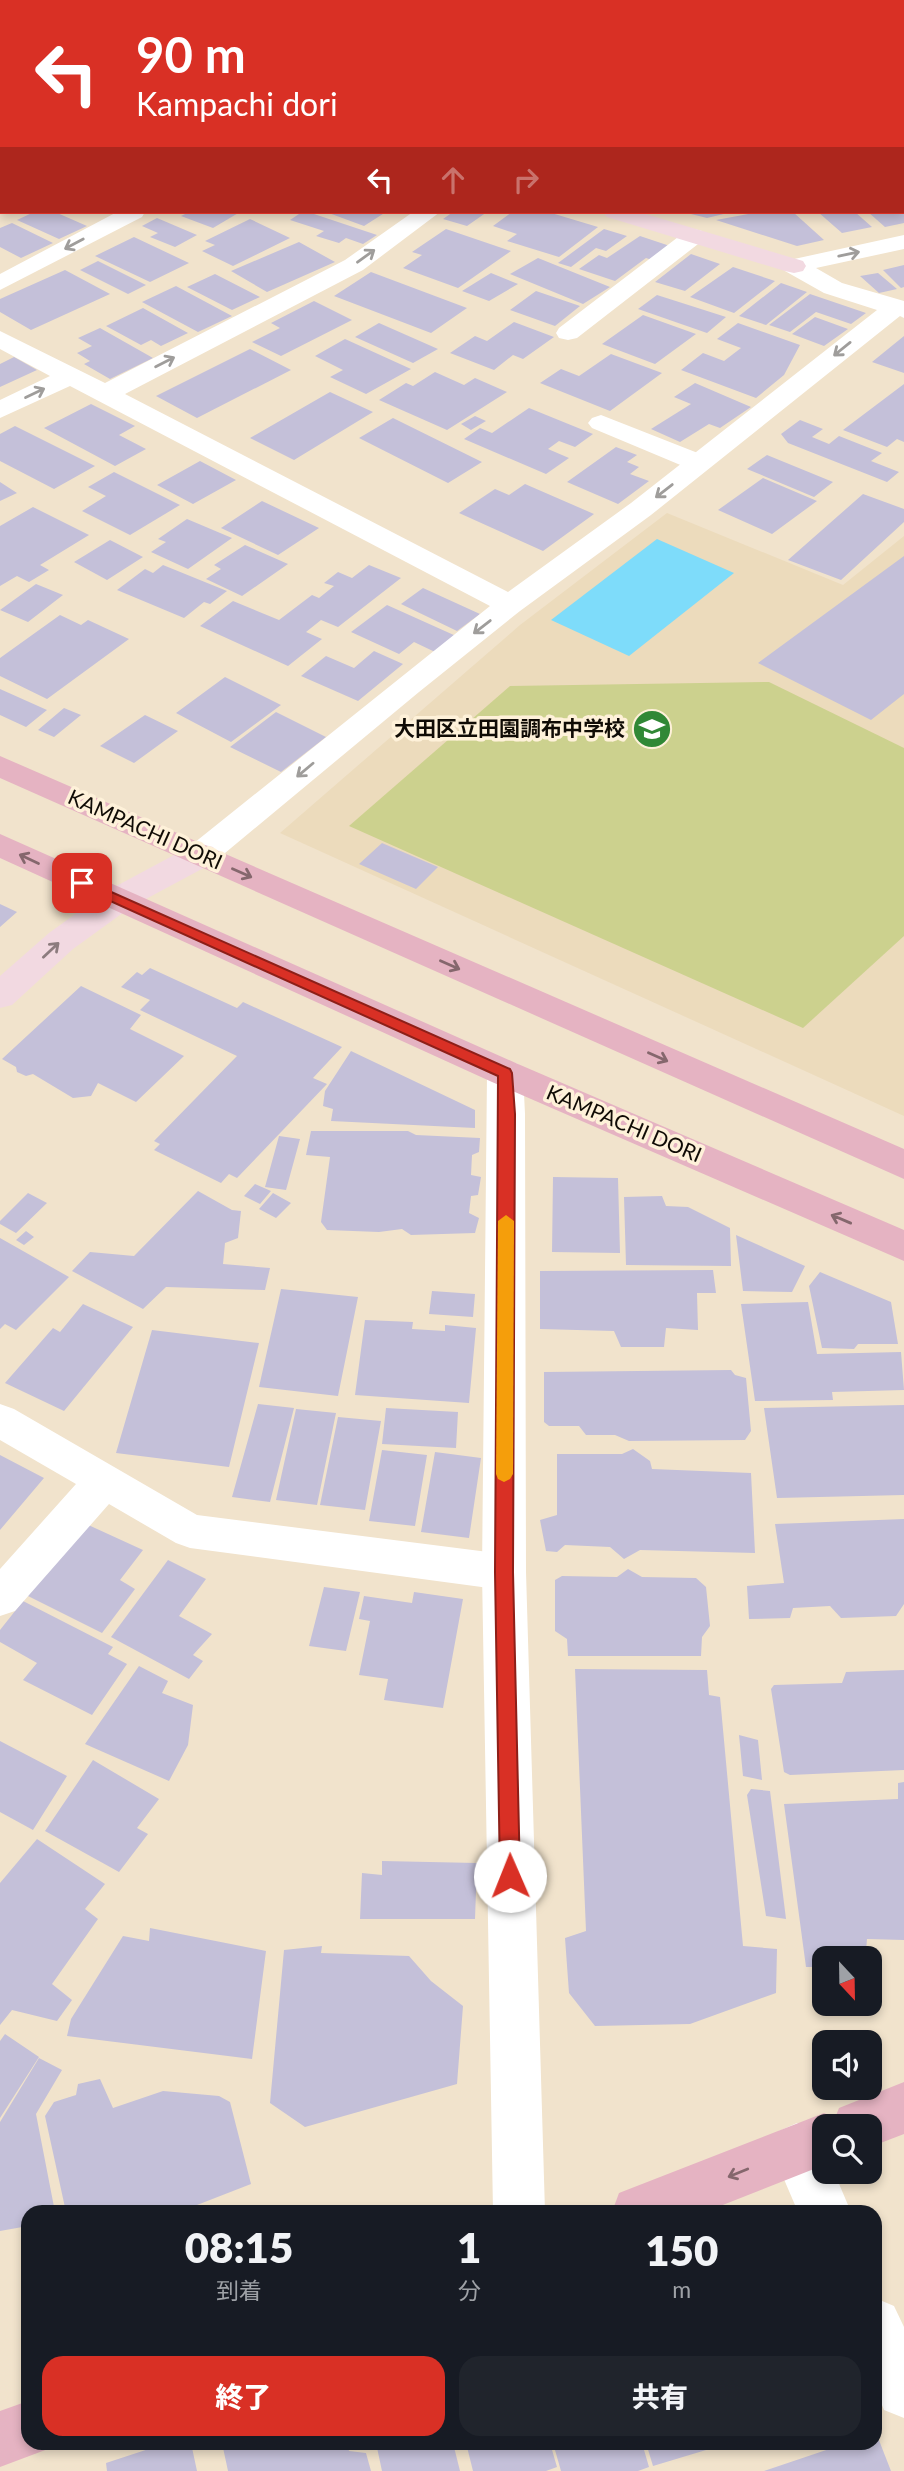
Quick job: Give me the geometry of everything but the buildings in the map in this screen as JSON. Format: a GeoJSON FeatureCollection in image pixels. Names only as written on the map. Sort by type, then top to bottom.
{"type":"FeatureCollection","features":[{"type":"Feature","properties":{"kind":"main road","name":"KAMPACHI DORI"},"geometry":{"type":"LineString","coordinates":[[0,766],[904,1165]]}},
{"type":"Feature","properties":{"kind":"main road","name":"KAMPACHI DORI"},"geometry":{"type":"LineString","coordinates":[[0,845],[505,1073],[904,1246]]}},
{"type":"Feature","properties":{"kind":"main road"},"geometry":{"type":"LineString","coordinates":[[882,2116],[904,2108]]}},
{"type":"Feature","properties":{"kind":"main road"},"geometry":{"type":"LineString","coordinates":[[656,2205],[811,2144]]}},
{"type":"Feature","properties":{"kind":"main road"},"geometry":{"type":"LineString","coordinates":[[0,2439],[21,2432]]}},
{"type":"Feature","properties":{"kind":"street"},"geometry":{"type":"LineString","coordinates":[[104,394],[354,265],[425,214]]}},
{"type":"Feature","properties":{"kind":"street"},"geometry":{"type":"LineString","coordinates":[[622,214],[794,267],[833,288],[900,308]]}},
{"type":"Feature","properties":{"kind":"street"},"geometry":{"type":"LineString","coordinates":[[794,267],[904,242]]}},
{"type":"Feature","properties":{"kind":"street"},"geometry":{"type":"LineString","coordinates":[[0,996],[61,941],[119,899],[201,855],[510,605],[699,464],[900,308]]}},
{"type":"Feature","properties":{"kind":"street"},"geometry":{"type":"LineString","coordinates":[[0,339],[510,605]]}},
{"type":"Feature","properties":{"kind":"street"},"geometry":{"type":"LineString","coordinates":[[0,410],[69,376]]}},
{"type":"Feature","properties":{"kind":"street"},"geometry":{"type":"LineString","coordinates":[[505,1073],[507,1128],[504,1572],[519,2205]]}},
{"type":"Feature","properties":{"kind":"street"},"geometry":{"type":"LineString","coordinates":[[811,2144],[824,2205]]}},
{"type":"Feature","properties":{"kind":"street"},"geometry":{"type":"LineString","coordinates":[[882,2341],[904,2390]]}},
{"type":"Feature","properties":{"kind":"lane"},"geometry":{"type":"LineString","coordinates":[[0,283],[130,214]]}},
{"type":"Feature","properties":{"kind":"lane"},"geometry":{"type":"LineString","coordinates":[[568,333],[694,236]]}},
{"type":"Feature","properties":{"kind":"lane"},"geometry":{"type":"LineString","coordinates":[[601,423],[699,464]]}},
{"type":"Feature","properties":{"kind":"lane"},"geometry":{"type":"LineString","coordinates":[[0,1420],[190,1531],[504,1572]]}},
{"type":"Feature","properties":{"kind":"lane"},"geometry":{"type":"LineString","coordinates":[[0,1598],[104,1481]]}},
{"type":"Feature","properties":{"kind":"shaded area","name":"大田区立田園調布中学校"},"geometry":{"type":"Polygon","coordinates":[[[667,513],[843,585],[904,536],[904,1116],[280,833],[520,625],[667,513]]]}},
{"type":"Feature","properties":{"kind":"green space"},"geometry":{"type":"Polygon","coordinates":[[[769,682],[904,748],[904,936],[803,1028],[349,826],[510,686],[769,682]]]}},
{"type":"Feature","properties":{"kind":"water"},"geometry":{"type":"Polygon","coordinates":[[[657,539],[734,573],[629,656],[551,620],[657,539]]]}},
{"type":"Feature","properties":{"kind":"slow traffic"},"geometry":{"type":"LineString","coordinates":[[504,1474],[506,1221]]}},
{"type":"Feature","properties":{"kind":"place","name":"大田区立田園調布中学校"},"geometry":{"type":"Point","coordinates":[652,729]}},
{"type":"Feature","properties":{"kind":"route"},"geometry":{"type":"LineString","coordinates":[[82,883],[505,1073],[504,1572],[510,1876]]}}]}
